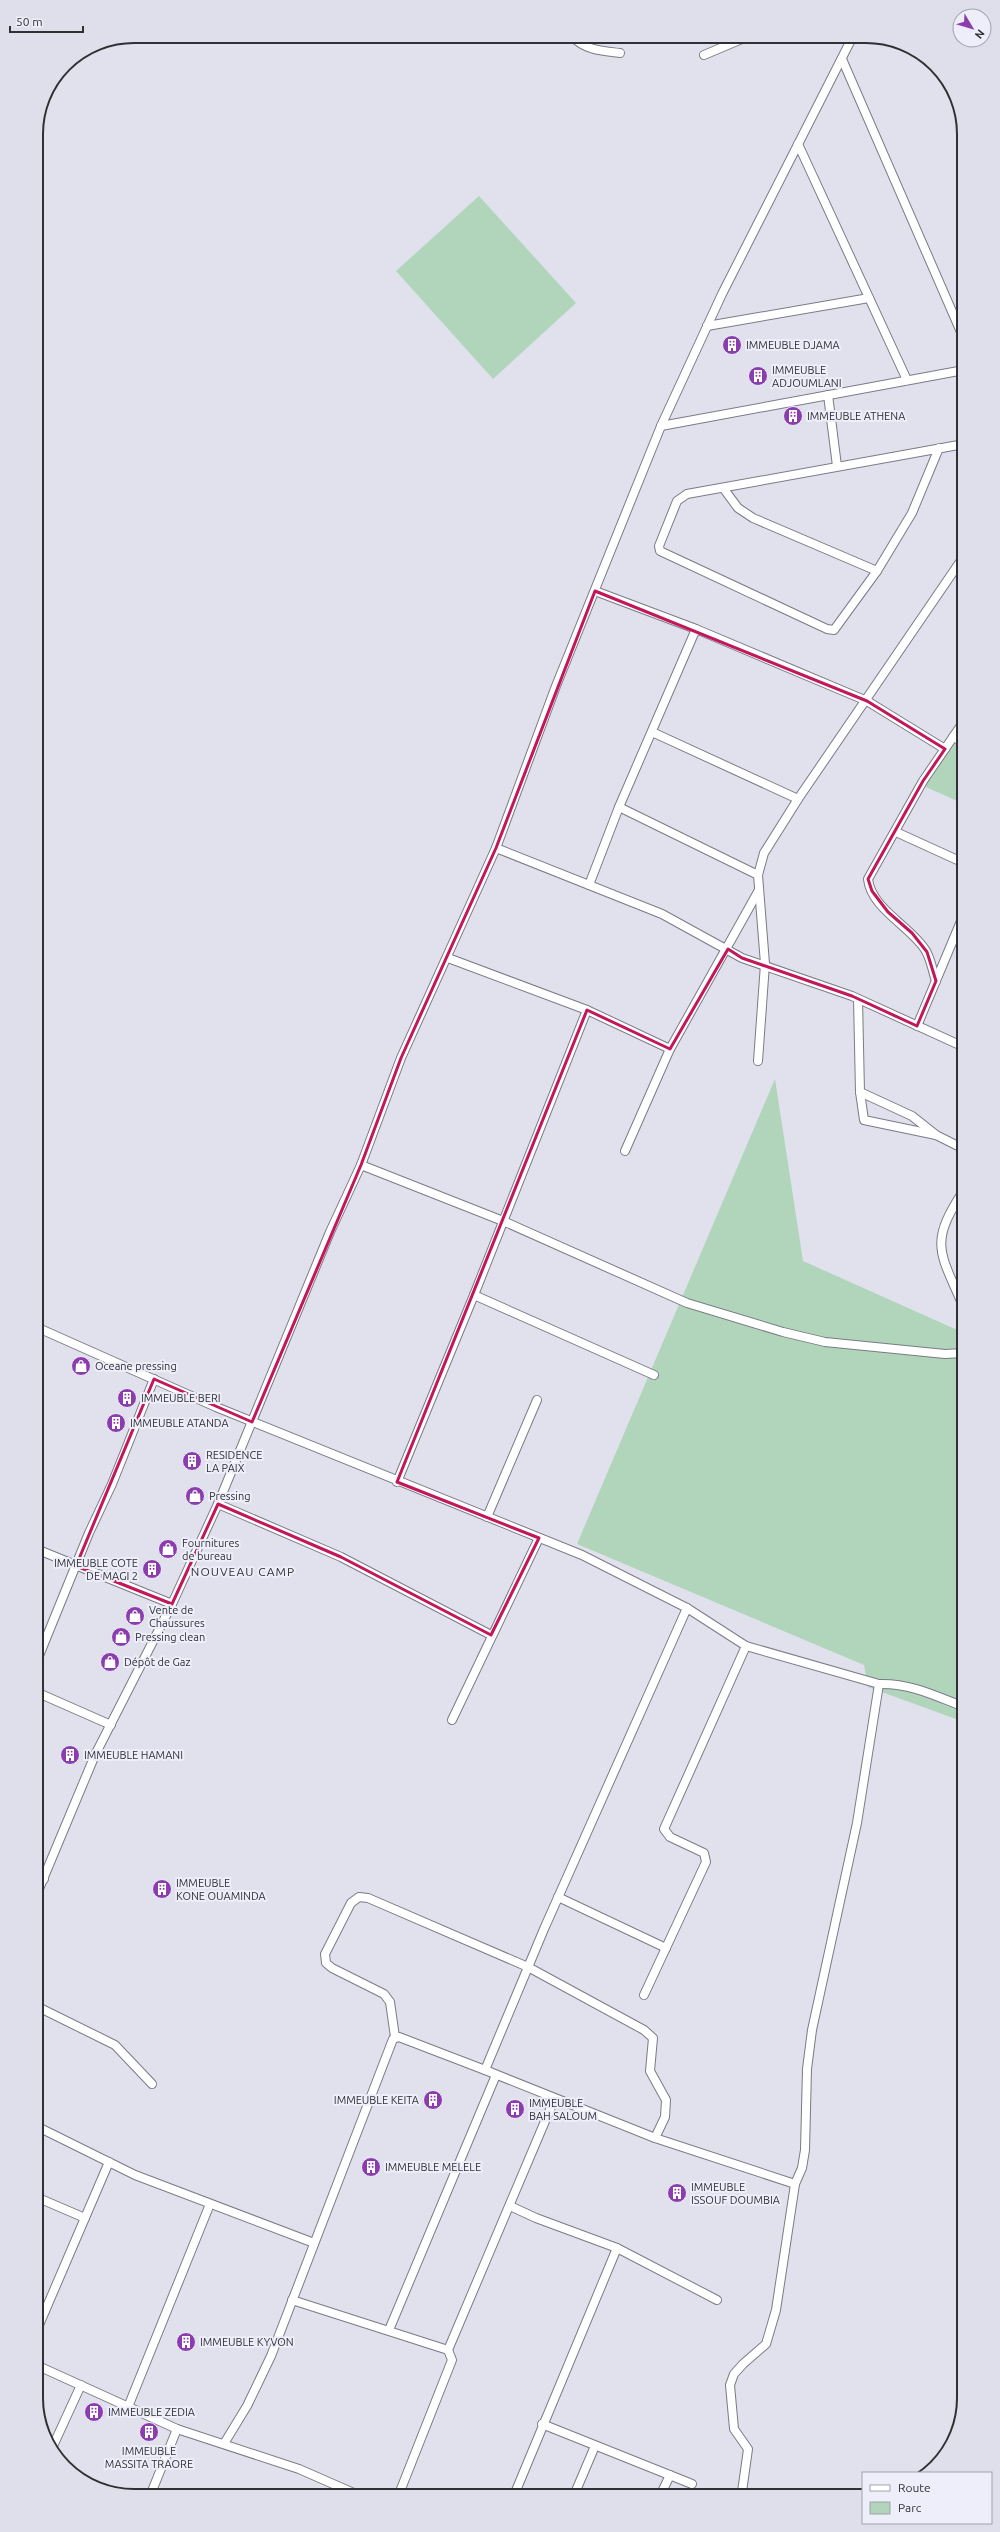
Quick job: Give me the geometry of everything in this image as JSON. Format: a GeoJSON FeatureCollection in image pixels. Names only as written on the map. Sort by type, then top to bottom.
{"type":"FeatureCollection","features":[{"type":"Feature","properties":{"kind":"street"},"geometry":{"type":"LineString","coordinates":[[579,43],[596,51],[620,53]]}},
{"type":"Feature","properties":{"kind":"street"},"geometry":{"type":"LineString","coordinates":[[704,55],[732,43]]}},
{"type":"Feature","properties":{"kind":"street"},"geometry":{"type":"LineString","coordinates":[[44,1879],[95,1756],[172,1604],[218,1504],[330,1232],[361,1165],[401,1058],[448,958],[496,848],[556,686],[661,426],[707,326],[850,43]]}},
{"type":"Feature","properties":{"kind":"street"},"geometry":{"type":"LineString","coordinates":[[842,59],[957,323]]}},
{"type":"Feature","properties":{"kind":"street"},"geometry":{"type":"LineString","coordinates":[[798,144],[907,380]]}},
{"type":"Feature","properties":{"kind":"street"},"geometry":{"type":"LineString","coordinates":[[707,326],[869,298]]}},
{"type":"Feature","properties":{"kind":"street"},"geometry":{"type":"LineString","coordinates":[[661,426],[957,371]]}},
{"type":"Feature","properties":{"kind":"street"},"geometry":{"type":"LineString","coordinates":[[828,395],[837,466]]}},
{"type":"Feature","properties":{"kind":"street"},"geometry":{"type":"LineString","coordinates":[[939,448],[912,513],[877,571],[840,625],[834,630],[827,629],[660,551],[659,546],[677,501],[681,496],[724,489],[837,466],[939,448],[957,445]]}},
{"type":"Feature","properties":{"kind":"street"},"geometry":{"type":"LineString","coordinates":[[724,489],[738,508],[752,518],[877,571]]}},
{"type":"Feature","properties":{"kind":"street"},"geometry":{"type":"LineString","coordinates":[[758,1061],[765,964],[758,875],[764,853],[798,799],[957,566]]}},
{"type":"Feature","properties":{"kind":"street"},"geometry":{"type":"LineString","coordinates":[[595,591],[696,630],[866,701],[945,749]]}},
{"type":"Feature","properties":{"kind":"street"},"geometry":{"type":"LineString","coordinates":[[589,885],[620,807],[696,630]]}},
{"type":"Feature","properties":{"kind":"street"},"geometry":{"type":"LineString","coordinates":[[936,981],[927,952],[912,933],[888,912],[869,886],[868,879],[896,832],[923,781],[957,731]]}},
{"type":"Feature","properties":{"kind":"street"},"geometry":{"type":"LineString","coordinates":[[652,732],[798,799]]}},
{"type":"Feature","properties":{"kind":"street"},"geometry":{"type":"LineString","coordinates":[[953,737],[957,739]]}},
{"type":"Feature","properties":{"kind":"street"},"geometry":{"type":"LineString","coordinates":[[620,807],[758,875]]}},
{"type":"Feature","properties":{"kind":"street"},"geometry":{"type":"LineString","coordinates":[[896,832],[957,860]]}},
{"type":"Feature","properties":{"kind":"street"},"geometry":{"type":"LineString","coordinates":[[496,848],[662,914],[742,958],[765,964],[858,999],[957,1044]]}},
{"type":"Feature","properties":{"kind":"street"},"geometry":{"type":"LineString","coordinates":[[625,1151],[670,1049],[728,949],[760,889]]}},
{"type":"Feature","properties":{"kind":"street"},"geometry":{"type":"LineString","coordinates":[[917,1026],[957,931]]}},
{"type":"Feature","properties":{"kind":"street"},"geometry":{"type":"LineString","coordinates":[[448,958],[587,1010],[670,1049]]}},
{"type":"Feature","properties":{"kind":"street"},"geometry":{"type":"LineString","coordinates":[[858,999],[860,1092],[864,1120],[867,1122],[936,1135]]}},
{"type":"Feature","properties":{"kind":"street"},"geometry":{"type":"LineString","coordinates":[[397,1482],[474,1295],[587,1010]]}},
{"type":"Feature","properties":{"kind":"street"},"geometry":{"type":"LineString","coordinates":[[860,1092],[912,1116],[936,1135],[957,1146]]}},
{"type":"Feature","properties":{"kind":"street"},"geometry":{"type":"LineString","coordinates":[[361,1165],[503,1221],[687,1303],[783,1332],[825,1342],[945,1354],[957,1353]]}},
{"type":"Feature","properties":{"kind":"street"},"geometry":{"type":"LineString","coordinates":[[957,1202],[943,1225],[940,1239],[942,1255],[957,1291]]}},
{"type":"Feature","properties":{"kind":"street"},"geometry":{"type":"LineString","coordinates":[[474,1295],[654,1375]]}},
{"type":"Feature","properties":{"kind":"street"},"geometry":{"type":"LineString","coordinates":[[43,1330],[251,1422],[582,1556],[687,1608],[746,1646],[879,1684],[895,1683],[911,1686],[957,1704]]}},
{"type":"Feature","properties":{"kind":"street"},"geometry":{"type":"LineString","coordinates":[[43,1646],[115,1478],[154,1379]]}},
{"type":"Feature","properties":{"kind":"street"},"geometry":{"type":"LineString","coordinates":[[487,1518],[537,1400]]}},
{"type":"Feature","properties":{"kind":"street"},"geometry":{"type":"LineString","coordinates":[[218,1504],[341,1557],[491,1635]]}},
{"type":"Feature","properties":{"kind":"street"},"geometry":{"type":"LineString","coordinates":[[452,1720],[491,1635],[539,1538]]}},
{"type":"Feature","properties":{"kind":"street"},"geometry":{"type":"LineString","coordinates":[[43,1553],[172,1604]]}},
{"type":"Feature","properties":{"kind":"street"},"geometry":{"type":"LineString","coordinates":[[485,2070],[558,1897],[687,1608]]}},
{"type":"Feature","properties":{"kind":"street"},"geometry":{"type":"LineString","coordinates":[[644,1995],[706,1862],[706,1856],[670,1837],[664,1829],[746,1646]]}},
{"type":"Feature","properties":{"kind":"street"},"geometry":{"type":"LineString","coordinates":[[742,2489],[748,2449],[734,2429],[730,2384],[734,2374],[743,2364],[766,2344],[776,2310],[795,2184],[802,2168],[805,2150],[807,2069],[812,2030],[857,1823],[879,1684]]}},
{"type":"Feature","properties":{"kind":"street"},"geometry":{"type":"LineString","coordinates":[[43,1695],[111,1725]]}},
{"type":"Feature","properties":{"kind":"street"},"geometry":{"type":"LineString","coordinates":[[224,2442],[247,2406],[271,2356],[395,2037],[390,2002],[384,1994],[332,1968],[326,1963],[325,1954],[328,1947],[351,1903],[359,1897],[368,1898],[528,1967],[610,2010],[644,2030],[653,2038],[650,2071],[666,2100],[666,2117],[654,2138]]}},
{"type":"Feature","properties":{"kind":"street"},"geometry":{"type":"LineString","coordinates":[[558,1897],[666,1948]]}},
{"type":"Feature","properties":{"kind":"street"},"geometry":{"type":"LineString","coordinates":[[43,2009],[115,2045],[152,2084]]}},
{"type":"Feature","properties":{"kind":"street"},"geometry":{"type":"LineString","coordinates":[[395,2037],[485,2070],[554,2100],[654,2138],[795,2184]]}},
{"type":"Feature","properties":{"kind":"street"},"geometry":{"type":"LineString","coordinates":[[389,2330],[496,2075]]}},
{"type":"Feature","properties":{"kind":"street"},"geometry":{"type":"LineString","coordinates":[[401,2489],[452,2360],[448,2350],[554,2100]]}},
{"type":"Feature","properties":{"kind":"street"},"geometry":{"type":"LineString","coordinates":[[43,2129],[135,2175],[314,2243]]}},
{"type":"Feature","properties":{"kind":"street"},"geometry":{"type":"LineString","coordinates":[[43,2316],[109,2162]]}},
{"type":"Feature","properties":{"kind":"street"},"geometry":{"type":"LineString","coordinates":[[43,2200],[85,2218]]}},
{"type":"Feature","properties":{"kind":"street"},"geometry":{"type":"LineString","coordinates":[[128,2407],[210,2204]]}},
{"type":"Feature","properties":{"kind":"street"},"geometry":{"type":"LineString","coordinates":[[510,2206],[536,2218],[618,2248],[717,2300]]}},
{"type":"Feature","properties":{"kind":"street"},"geometry":{"type":"LineString","coordinates":[[517,2489],[542,2424],[618,2248]]}},
{"type":"Feature","properties":{"kind":"street"},"geometry":{"type":"LineString","coordinates":[[292,2300],[448,2350]]}},
{"type":"Feature","properties":{"kind":"street"},"geometry":{"type":"LineString","coordinates":[[43,2368],[177,2429],[224,2442],[311,2473],[345,2489]]}},
{"type":"Feature","properties":{"kind":"street"},"geometry":{"type":"LineString","coordinates":[[55,2442],[81,2385]]}},
{"type":"Feature","properties":{"kind":"street"},"geometry":{"type":"LineString","coordinates":[[542,2424],[692,2484]]}},
{"type":"Feature","properties":{"kind":"street"},"geometry":{"type":"LineString","coordinates":[[153,2489],[177,2429]]}},
{"type":"Feature","properties":{"kind":"street"},"geometry":{"type":"LineString","coordinates":[[577,2489],[595,2446]]}},
{"type":"Feature","properties":{"kind":"street"},"geometry":{"type":"LineString","coordinates":[[663,2489],[670,2475]]}},
{"type":"Feature","properties":{"kind":"highlighted area"},"geometry":{"type":"Polygon","coordinates":[[[595,591],[867,701],[945,749],[923,781],[868,879],[872,891],[888,912],[912,933],[927,952],[936,981],[917,1026],[852,996],[742,958],[728,949],[670,1049],[587,1010],[397,1482],[539,1538],[491,1635],[341,1557],[218,1504],[172,1604],[76,1566],[154,1379],[252,1422],[361,1165],[401,1058],[496,848],[595,591]]]}},
{"type":"Feature","properties":{"kind":"green space"},"geometry":{"type":"Polygon","coordinates":[[[479,196],[576,303],[493,379],[396,271],[479,196]]]}},
{"type":"Feature","properties":{"kind":"green space"},"geometry":{"type":"Polygon","coordinates":[[[957,723],[957,801],[917,783],[957,723]]]}},
{"type":"Feature","properties":{"kind":"green space"},"geometry":{"type":"Polygon","coordinates":[[[775,1079],[803,1261],[957,1330],[957,1719],[868,1687],[864,1665],[577,1544],[775,1079]]]}},
{"type":"Feature","properties":{"kind":"place","name":"IMMEUBLE DJAMA"},"geometry":{"type":"Point","coordinates":[732,345]}},
{"type":"Feature","properties":{"kind":"place","name":"IMMEUBLE ADJOUMLANI"},"geometry":{"type":"Point","coordinates":[758,376]}},
{"type":"Feature","properties":{"kind":"place","name":"IMMEUBLE ATHENA"},"geometry":{"type":"Point","coordinates":[793,416]}},
{"type":"Feature","properties":{"kind":"place","name":"Oceane pressing"},"geometry":{"type":"Point","coordinates":[81,1366]}},
{"type":"Feature","properties":{"kind":"place","name":"IMMEUBLE BERI"},"geometry":{"type":"Point","coordinates":[127,1398]}},
{"type":"Feature","properties":{"kind":"place","name":"IMMEUBLE ATANDA"},"geometry":{"type":"Point","coordinates":[116,1423]}},
{"type":"Feature","properties":{"kind":"place","name":"RESIDENCE LA PAIX"},"geometry":{"type":"Point","coordinates":[192,1461]}},
{"type":"Feature","properties":{"kind":"place","name":"Pressing"},"geometry":{"type":"Point","coordinates":[195,1496]}},
{"type":"Feature","properties":{"kind":"place","name":"Fournitures de bureau"},"geometry":{"type":"Point","coordinates":[168,1549]}},
{"type":"Feature","properties":{"kind":"place","name":"IMMEUBLE COTE DE MAGI 2"},"geometry":{"type":"Point","coordinates":[152,1569]}},
{"type":"Feature","properties":{"kind":"place","name":"Vente de Chaussures"},"geometry":{"type":"Point","coordinates":[135,1616]}},
{"type":"Feature","properties":{"kind":"place","name":"Pressing clean"},"geometry":{"type":"Point","coordinates":[121,1637]}},
{"type":"Feature","properties":{"kind":"place","name":"Dépôt de Gaz"},"geometry":{"type":"Point","coordinates":[110,1662]}},
{"type":"Feature","properties":{"kind":"place","name":"IMMEUBLE HAMANI"},"geometry":{"type":"Point","coordinates":[70,1755]}},
{"type":"Feature","properties":{"kind":"place","name":"IMMEUBLE KONE OUAMINDA"},"geometry":{"type":"Point","coordinates":[162,1889]}},
{"type":"Feature","properties":{"kind":"place","name":"IMMEUBLE KEITA"},"geometry":{"type":"Point","coordinates":[433,2100]}},
{"type":"Feature","properties":{"kind":"place","name":"IMMEUBLE BAH SALOUM"},"geometry":{"type":"Point","coordinates":[515,2109]}},
{"type":"Feature","properties":{"kind":"place","name":"IMMEUBLE MELELE"},"geometry":{"type":"Point","coordinates":[371,2167]}},
{"type":"Feature","properties":{"kind":"place","name":"IMMEUBLE ISSOUF DOUMBIA"},"geometry":{"type":"Point","coordinates":[677,2193]}},
{"type":"Feature","properties":{"kind":"place","name":"IMMEUBLE KYVON"},"geometry":{"type":"Point","coordinates":[186,2342]}},
{"type":"Feature","properties":{"kind":"place","name":"IMMEUBLE ZEDIA"},"geometry":{"type":"Point","coordinates":[94,2412]}},
{"type":"Feature","properties":{"kind":"place","name":"IMMEUBLE MASSITA TRAORE"},"geometry":{"type":"Point","coordinates":[149,2432]}},
{"type":"Feature","properties":{"kind":"district","name":"NOUVEAU CAMP"},"geometry":{"type":"Point","coordinates":[243,1571]}}]}
